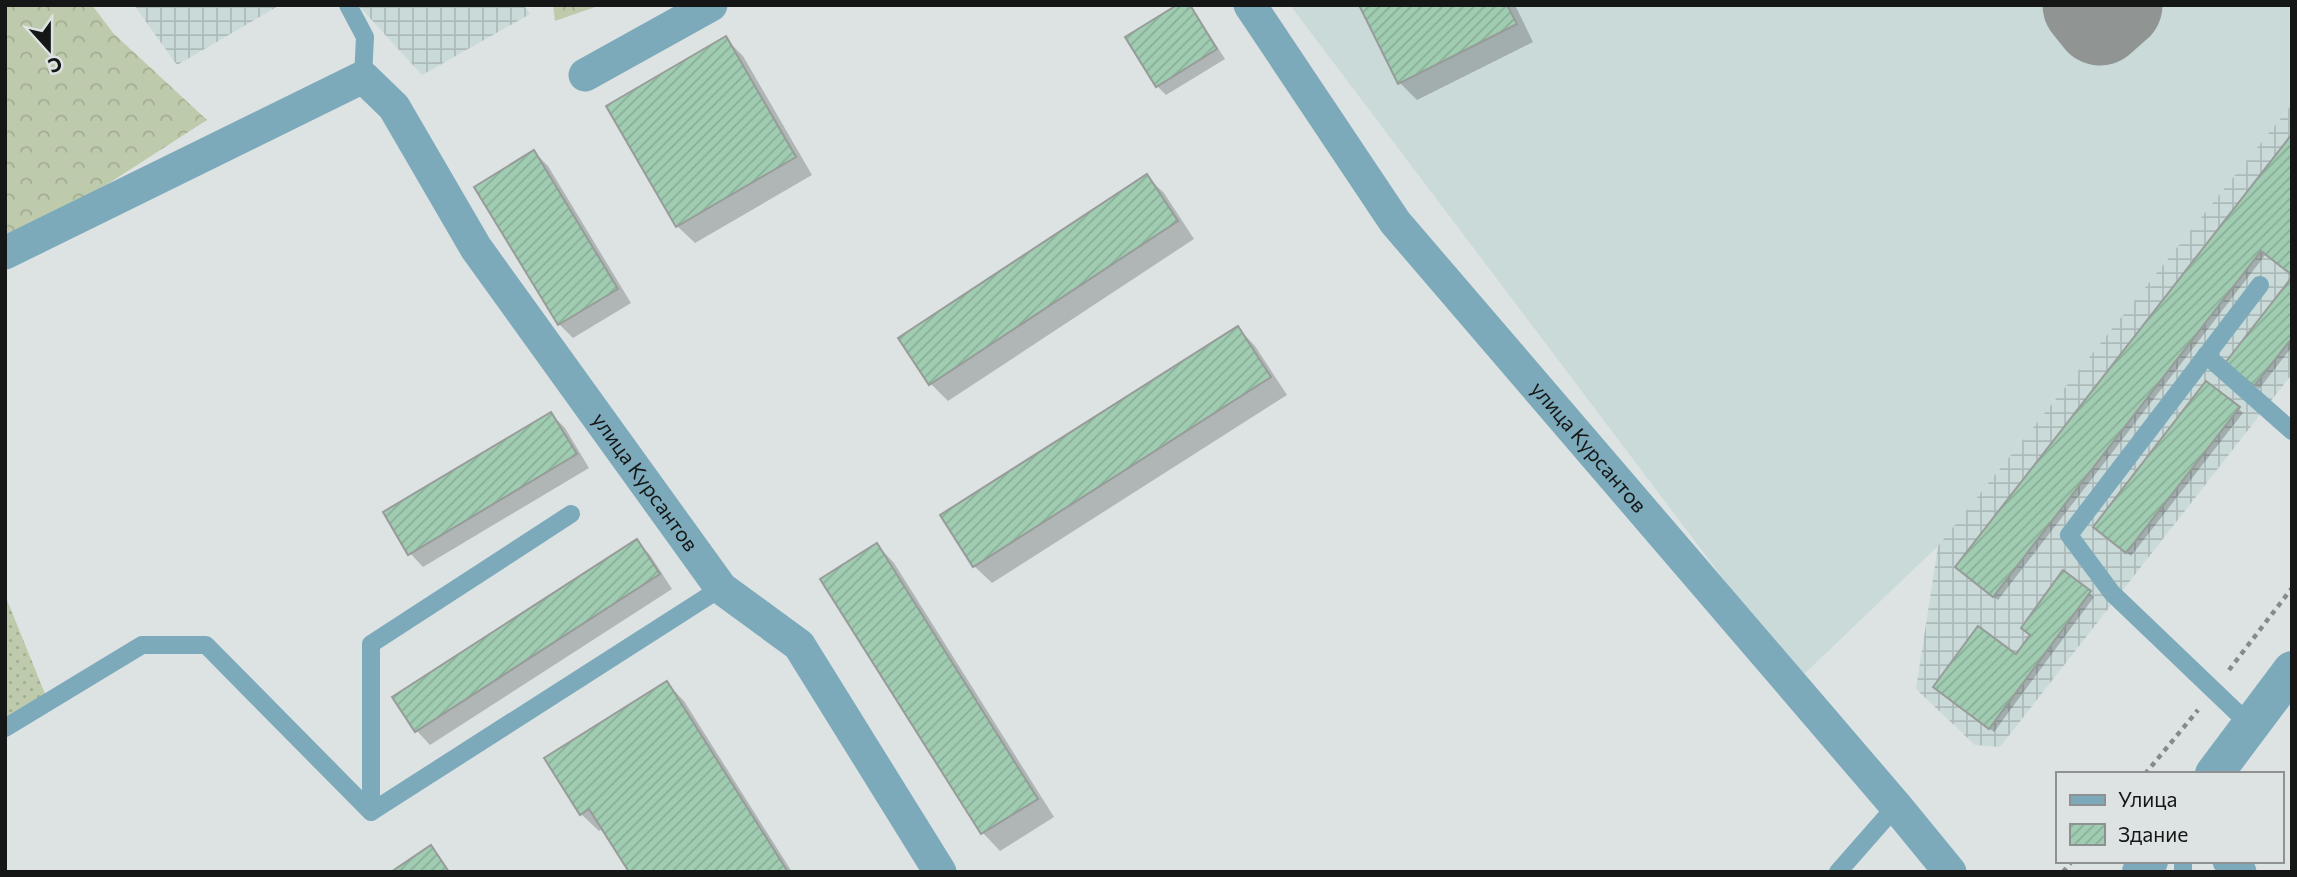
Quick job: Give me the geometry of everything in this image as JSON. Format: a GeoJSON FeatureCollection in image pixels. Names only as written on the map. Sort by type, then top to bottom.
{"type":"FeatureCollection","features":[{"type":"Feature","properties":{"kind":"street"},"geometry":{"type":"LineString","coordinates":[[585,75],[711,5]]}},
{"type":"Feature","properties":{"kind":"street","name":"улица Курсантов"},"geometry":{"type":"LineString","coordinates":[[1250,5],[1395,222],[1950,872]]}},
{"type":"Feature","properties":{"kind":"street"},"geometry":{"type":"LineString","coordinates":[[5,253],[363,77]]}},
{"type":"Feature","properties":{"kind":"street","name":"улица Курсантов"},"geometry":{"type":"LineString","coordinates":[[363,77],[394,107],[476,248],[721,588],[799,645],[940,872]]}},
{"type":"Feature","properties":{"kind":"street"},"geometry":{"type":"LineString","coordinates":[[2215,772],[2292,670]]}},
{"type":"Feature","properties":{"kind":"lane"},"geometry":{"type":"LineString","coordinates":[[348,5],[365,37],[363,77]]}},
{"type":"Feature","properties":{"kind":"lane"},"geometry":{"type":"LineString","coordinates":[[2250,725],[2112,593],[2069,535],[2260,285]]}},
{"type":"Feature","properties":{"kind":"lane"},"geometry":{"type":"LineString","coordinates":[[2206,355],[2292,431]]}},
{"type":"Feature","properties":{"kind":"lane"},"geometry":{"type":"LineString","coordinates":[[371,812],[371,644],[571,514]]}},
{"type":"Feature","properties":{"kind":"lane"},"geometry":{"type":"LineString","coordinates":[[371,812],[721,588]]}},
{"type":"Feature","properties":{"kind":"lane"},"geometry":{"type":"LineString","coordinates":[[5,728],[142,645],[206,645],[371,812]]}},
{"type":"Feature","properties":{"kind":"lane"},"geometry":{"type":"LineString","coordinates":[[1838,872],[1896,806]]}},
{"type":"Feature","properties":{"kind":"shaded area"},"geometry":{"type":"Polygon","coordinates":[[[134,5],[280,5],[177,65],[134,5]]]}},
{"type":"Feature","properties":{"kind":"shaded area"},"geometry":{"type":"Polygon","coordinates":[[[358,5],[524,5],[530,14],[422,75],[358,5]]]}},
{"type":"Feature","properties":{"kind":"shaded area"},"geometry":{"type":"Polygon","coordinates":[[[1290,5],[2292,5],[2292,104],[1938,546],[1799,679],[1290,5]]]}},
{"type":"Feature","properties":{"kind":"shaded area"},"geometry":{"type":"Polygon","coordinates":[[[2292,104],[2292,374],[2000,747],[1975,745],[1916,689],[1938,546],[2292,104]]]}},
{"type":"Feature","properties":{"kind":"green space"},"geometry":{"type":"Polygon","coordinates":[[[5,5],[92,5],[113,33],[207,120],[5,250],[5,5]]]}},
{"type":"Feature","properties":{"kind":"green space"},"geometry":{"type":"Polygon","coordinates":[[[553,5],[601,5],[555,21],[553,5]]]}},
{"type":"Feature","properties":{"kind":"green space"},"geometry":{"type":"Polygon","coordinates":[[[5,595],[50,706],[5,717],[5,595]]]}},
{"type":"Feature","properties":{"kind":"building"},"geometry":{"type":"Polygon","coordinates":[[[1177,5],[1190,5],[1217,49],[1156,87],[1125,37],[1177,5]]]}},
{"type":"Feature","properties":{"kind":"building"},"geometry":{"type":"Polygon","coordinates":[[[1359,5],[1507,5],[1517,24],[1398,84],[1359,5]]]}},
{"type":"Feature","properties":{"kind":"building"},"geometry":{"type":"Polygon","coordinates":[[[726,36],[796,157],[676,227],[606,106],[726,36]]]}},
{"type":"Feature","properties":{"kind":"building"},"geometry":{"type":"Polygon","coordinates":[[[2292,134],[2292,275],[2261,251],[1993,597],[1955,567],[2292,134]]]}},
{"type":"Feature","properties":{"kind":"building"},"geometry":{"type":"Polygon","coordinates":[[[534,150],[618,289],[558,325],[474,187],[534,150]]]}},
{"type":"Feature","properties":{"kind":"building"},"geometry":{"type":"Polygon","coordinates":[[[1147,174],[1178,221],[929,385],[898,338],[1147,174]]]}},
{"type":"Feature","properties":{"kind":"building"},"geometry":{"type":"Polygon","coordinates":[[[2292,277],[2292,338],[2254,386],[2225,363],[2292,277]]]}},
{"type":"Feature","properties":{"kind":"building"},"geometry":{"type":"Polygon","coordinates":[[[1238,326],[1271,377],[973,567],[940,515],[1238,326]]]}},
{"type":"Feature","properties":{"kind":"building"},"geometry":{"type":"Polygon","coordinates":[[[2206,381],[2240,407],[2126,553],[2093,527],[2206,381]]]}},
{"type":"Feature","properties":{"kind":"building"},"geometry":{"type":"Polygon","coordinates":[[[551,412],[577,454],[408,555],[383,512],[551,412]]]}},
{"type":"Feature","properties":{"kind":"building"},"geometry":{"type":"Polygon","coordinates":[[[637,539],[660,574],[415,732],[392,697],[637,539]]]}},
{"type":"Feature","properties":{"kind":"building"},"geometry":{"type":"Polygon","coordinates":[[[877,543],[1038,799],[981,834],[820,579],[877,543]]]}},
{"type":"Feature","properties":{"kind":"building"},"geometry":{"type":"Polygon","coordinates":[[[2063,570],[2091,591],[1989,729],[1933,687],[1978,626],[2016,654],[2030,635],[2021,628],[2063,570]]]}},
{"type":"Feature","properties":{"kind":"building"},"geometry":{"type":"Polygon","coordinates":[[[667,681],[788,872],[629,872],[589,809],[580,815],[544,758],[667,681]]]}},
{"type":"Feature","properties":{"kind":"building"},"geometry":{"type":"Polygon","coordinates":[[[431,845],[449,872],[391,872],[431,845]]]}},
{"type":"Feature","properties":{"kind":"taxiway"},"geometry":{"type":"LineString","coordinates":[[2088,5],[2100,20],[2117,5]]}}]}
